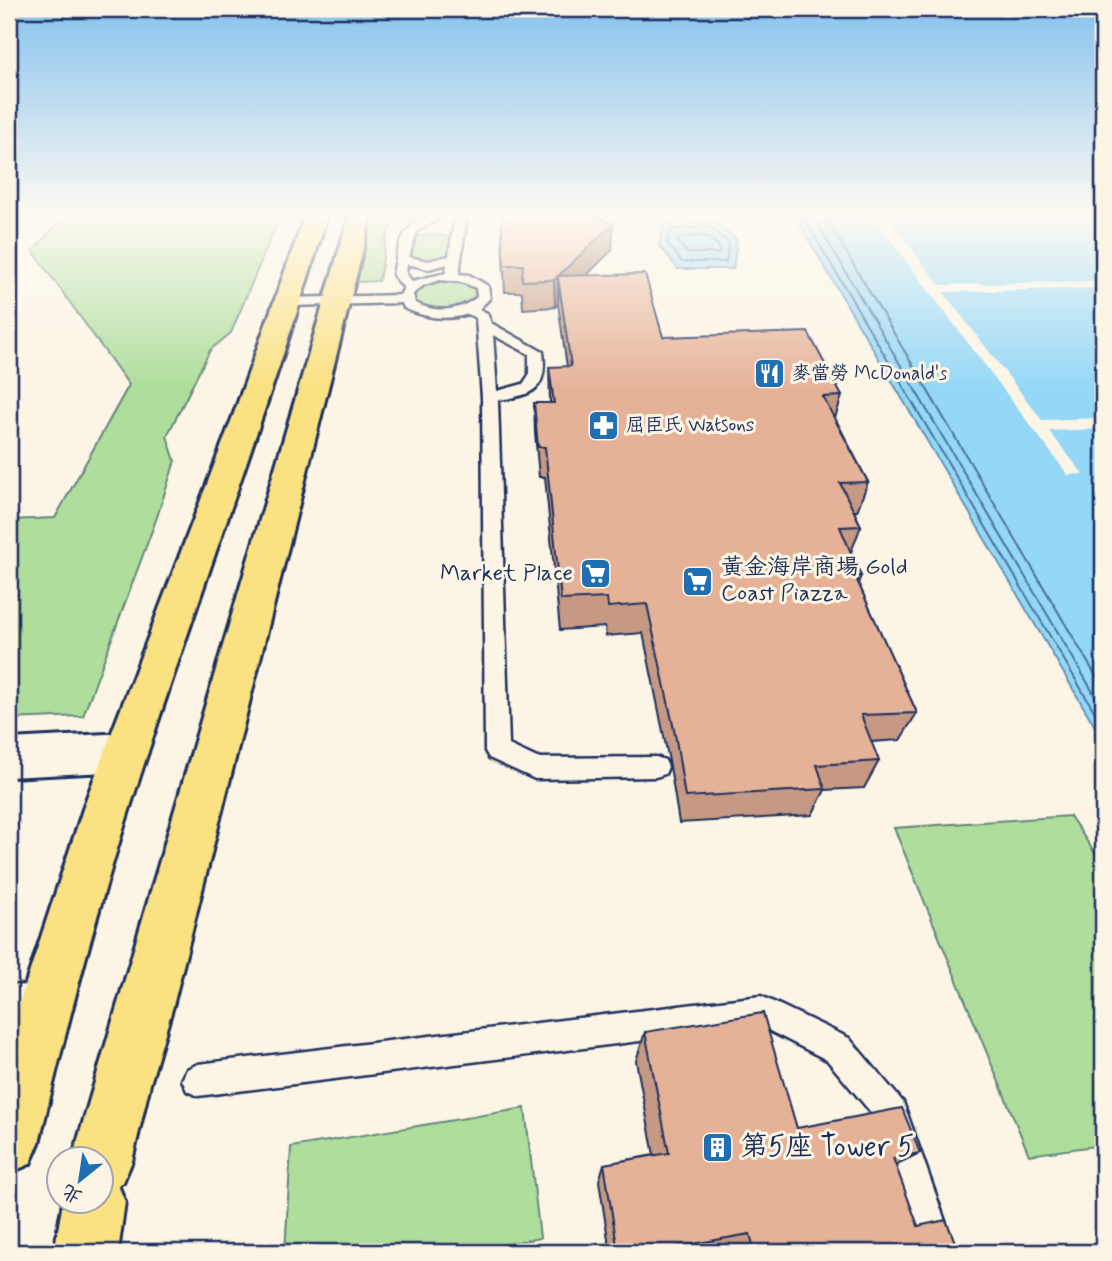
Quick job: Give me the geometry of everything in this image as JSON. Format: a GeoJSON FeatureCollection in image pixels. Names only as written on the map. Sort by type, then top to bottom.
{"type":"FeatureCollection","features":[{"type":"Feature","properties":{"kind":"main road"},"geometry":{"type":"LineString","coordinates":[[9,1143],[27,1000],[125,752],[214,515],[298,272]]}},
{"type":"Feature","properties":{"kind":"main road"},"geometry":{"type":"LineString","coordinates":[[106,1146],[345,272]]}},
{"type":"Feature","properties":{"kind":"main road"},"geometry":{"type":"LineString","coordinates":[[86,1252],[92,1216]]}},
{"type":"Feature","properties":{"kind":"street"},"geometry":{"type":"LineString","coordinates":[[9,758],[125,752]]}},
{"type":"Feature","properties":{"kind":"lane"},"geometry":{"type":"LineString","coordinates":[[289,302],[337,301],[408,293],[428,278],[452,276],[474,281],[484,292],[478,304],[469,309],[457,313],[429,313],[409,305],[408,293],[400,272]]}},
{"type":"Feature","properties":{"kind":"lane"},"geometry":{"type":"LineString","coordinates":[[452,272],[452,276]]}},
{"type":"Feature","properties":{"kind":"lane"},"geometry":{"type":"LineString","coordinates":[[469,309],[482,316],[485,326],[491,397],[497,751],[535,769],[656,766]]}},
{"type":"Feature","properties":{"kind":"lane"},"geometry":{"type":"LineString","coordinates":[[485,326],[536,352],[538,365],[538,377],[534,384],[523,391],[491,397]]}},
{"type":"Feature","properties":{"kind":"lane"},"geometry":{"type":"LineString","coordinates":[[198,1080],[761,1011],[838,1049],[892,1113],[939,1252]]}},
{"type":"Feature","properties":{"kind":"green space"},"geometry":{"type":"Polygon","coordinates":[[[48,272],[256,272],[231,333],[210,350],[167,436],[175,461],[83,716],[9,719],[9,520],[55,518],[129,385],[48,272]]]}},
{"type":"Feature","properties":{"kind":"green space"},"geometry":{"type":"Polygon","coordinates":[[[359,272],[381,272],[379,281],[357,282],[359,272]]]}},
{"type":"Feature","properties":{"kind":"green space"},"geometry":{"type":"Polygon","coordinates":[[[452,279],[476,287],[478,297],[454,308],[436,311],[428,310],[412,301],[413,290],[429,281],[452,279]]]}},
{"type":"Feature","properties":{"kind":"green space"},"geometry":{"type":"Polygon","coordinates":[[[1070,816],[1103,865],[1103,1145],[1029,1155],[894,828],[1070,816]]]}},
{"type":"Feature","properties":{"kind":"green space"},"geometry":{"type":"Polygon","coordinates":[[[525,1108],[540,1238],[463,1252],[285,1252],[291,1147],[525,1108]]]}},
{"type":"Feature","properties":{"kind":"water"},"geometry":{"type":"Polygon","coordinates":[[[828,272],[1103,272],[1103,740],[828,272]]]}},
{"type":"Feature","properties":{"kind":"pier"},"geometry":{"type":"Polygon","coordinates":[[[914,272],[930,272],[940,285],[1103,281],[1103,288],[943,292],[1042,420],[1103,418],[1103,429],[1049,431],[1083,474],[1068,475],[914,272]]]}},
{"type":"Feature","properties":{"kind":"building","name":"黃金海岸商場 Gold Coast Piazza"},"geometry":{"type":"Polygon","coordinates":[[[523,272],[562,272],[558,276],[645,274],[663,337],[808,332],[842,396],[823,397],[868,482],[840,483],[861,526],[840,527],[861,576],[855,576],[917,713],[861,715],[879,761],[817,765],[825,789],[685,797],[676,739],[647,604],[608,607],[607,598],[561,600],[545,447],[538,447],[534,403],[554,403],[549,367],[571,366],[558,277],[554,280],[522,281],[523,272]]]}},
{"type":"Feature","properties":{"kind":"building","name":"第5座 Tower 5"},"geometry":{"type":"Polygon","coordinates":[[[763,1013],[797,1128],[902,1108],[920,1153],[893,1158],[918,1226],[946,1220],[959,1252],[755,1252],[750,1234],[648,1252],[618,1252],[604,1164],[669,1153],[645,1032],[763,1013]]]}},
{"type":"Feature","properties":{"kind":"place","name":"麥當勞 McDonald's"},"geometry":{"type":"Point","coordinates":[769,373]}},
{"type":"Feature","properties":{"kind":"place","name":"屈臣氏 Watsons"},"geometry":{"type":"Point","coordinates":[603,425]}},
{"type":"Feature","properties":{"kind":"place","name":"Market Place"},"geometry":{"type":"Point","coordinates":[596,574]}},
{"type":"Feature","properties":{"kind":"place","name":"黃金海岸商場 Gold Coast Piazza"},"geometry":{"type":"Point","coordinates":[698,581]}},
{"type":"Feature","properties":{"kind":"place","name":"第5座 Tower 5"},"geometry":{"type":"Point","coordinates":[717,1147]}}]}
